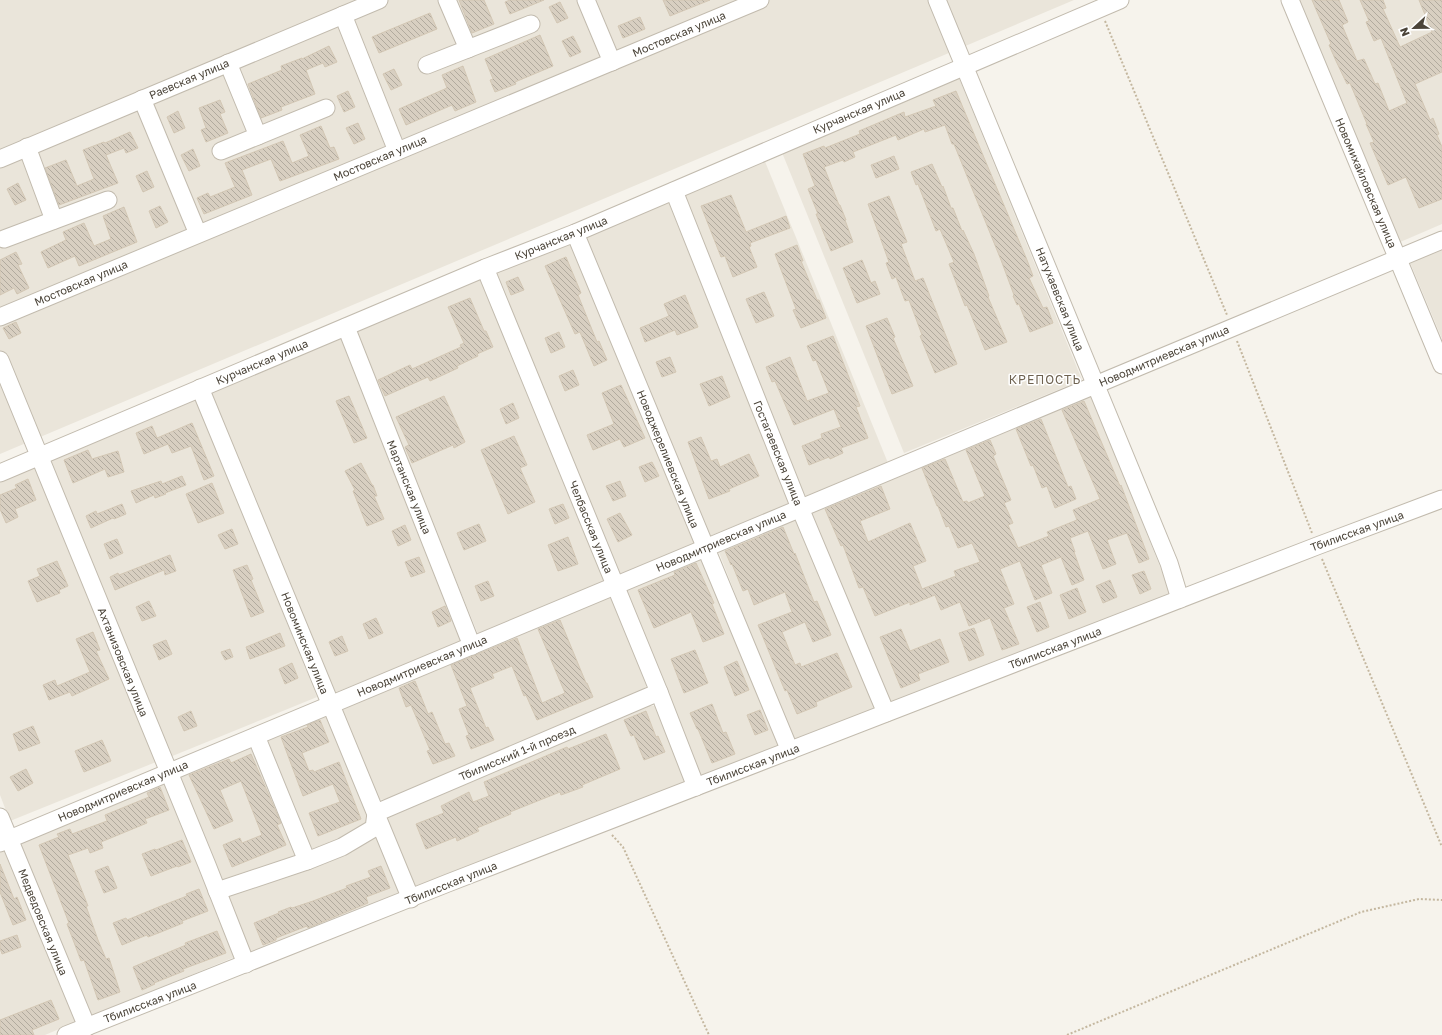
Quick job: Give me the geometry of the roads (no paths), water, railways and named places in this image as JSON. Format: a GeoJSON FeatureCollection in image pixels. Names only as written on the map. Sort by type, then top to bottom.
{"type":"FeatureCollection","features":[{"type":"Feature","properties":{"kind":"street","name":"Раевская улица"},"geometry":{"type":"LineString","coordinates":[[0,159],[379,0]]}},
{"type":"Feature","properties":{"kind":"street"},"geometry":{"type":"LineString","coordinates":[[447,0],[468,49]]}},
{"type":"Feature","properties":{"kind":"street"},"geometry":{"type":"LineString","coordinates":[[586,0],[612,62]]}},
{"type":"Feature","properties":{"kind":"street","name":"Мостовская улица"},"geometry":{"type":"LineString","coordinates":[[0,317],[760,0]]}},
{"type":"Feature","properties":{"kind":"street","name":"Натухаевская улица"},"geometry":{"type":"LineString","coordinates":[[937,0],[1169,563],[1180,599]]}},
{"type":"Feature","properties":{"kind":"street","name":"Курчанская улица"},"geometry":{"type":"LineString","coordinates":[[0,473],[485,268],[575,233],[1120,0]]}},
{"type":"Feature","properties":{"kind":"street","name":"Новомихайловская улица"},"geometry":{"type":"LineString","coordinates":[[1290,0],[1442,365]]}},
{"type":"Feature","properties":{"kind":"street"},"geometry":{"type":"LineString","coordinates":[[342,15],[397,151]]}},
{"type":"Feature","properties":{"kind":"street"},"geometry":{"type":"LineString","coordinates":[[427,65],[531,24]]}},
{"type":"Feature","properties":{"kind":"street"},"geometry":{"type":"LineString","coordinates":[[228,63],[258,136]]}},
{"type":"Feature","properties":{"kind":"street"},"geometry":{"type":"LineString","coordinates":[[142,99],[198,234]]}},
{"type":"Feature","properties":{"kind":"street"},"geometry":{"type":"LineString","coordinates":[[221,151],[326,108]]}},
{"type":"Feature","properties":{"kind":"street"},"geometry":{"type":"LineString","coordinates":[[27,147],[54,220]]}},
{"type":"Feature","properties":{"kind":"street","name":"Гостагаевская улица"},"geometry":{"type":"LineString","coordinates":[[674,191],[800,508],[886,713]]}},
{"type":"Feature","properties":{"kind":"street"},"geometry":{"type":"LineString","coordinates":[[4,239],[108,200]]}},
{"type":"Feature","properties":{"kind":"street","name":"Новоджерелиевская улица"},"geometry":{"type":"LineString","coordinates":[[575,233],[790,751]]}},
{"type":"Feature","properties":{"kind":"street","name":"Новодмитриевская улица"},"geometry":{"type":"LineString","coordinates":[[5,841],[1442,240]]}},
{"type":"Feature","properties":{"kind":"street","name":"Челбасская улица"},"geometry":{"type":"LineString","coordinates":[[485,268],[659,692],[696,787]]}},
{"type":"Feature","properties":{"kind":"street","name":"Мартанская улица"},"geometry":{"type":"LineString","coordinates":[[346,328],[472,646]]}},
{"type":"Feature","properties":{"kind":"street","name":"Ахтанизовская улица"},"geometry":{"type":"LineString","coordinates":[[0,360],[246,964]]}},
{"type":"Feature","properties":{"kind":"street","name":"Новоминская улица"},"geometry":{"type":"LineString","coordinates":[[200,388],[411,899]]}},
{"type":"Feature","properties":{"kind":"street","name":"Тбилисская улица"},"geometry":{"type":"LineString","coordinates":[[66,1035],[696,787],[1442,499]]}},
{"type":"Feature","properties":{"kind":"street","name":"Тбилисский 1-й проезд"},"geometry":{"type":"LineString","coordinates":[[376,814],[659,692]]}},
{"type":"Feature","properties":{"kind":"street"},"geometry":{"type":"LineString","coordinates":[[256,736],[307,861]]}},
{"type":"Feature","properties":{"kind":"street"},"geometry":{"type":"LineString","coordinates":[[217,891],[307,861],[342,847],[374,828],[376,814]]}},
{"type":"Feature","properties":{"kind":"street","name":"Медведовская улица"},"geometry":{"type":"LineString","coordinates":[[0,817],[5,841],[87,1027]]}},
{"type":"Feature","properties":{"kind":"district","name":"КРЕПОСТЬ"},"geometry":{"type":"Point","coordinates":[1045,380]}}]}
